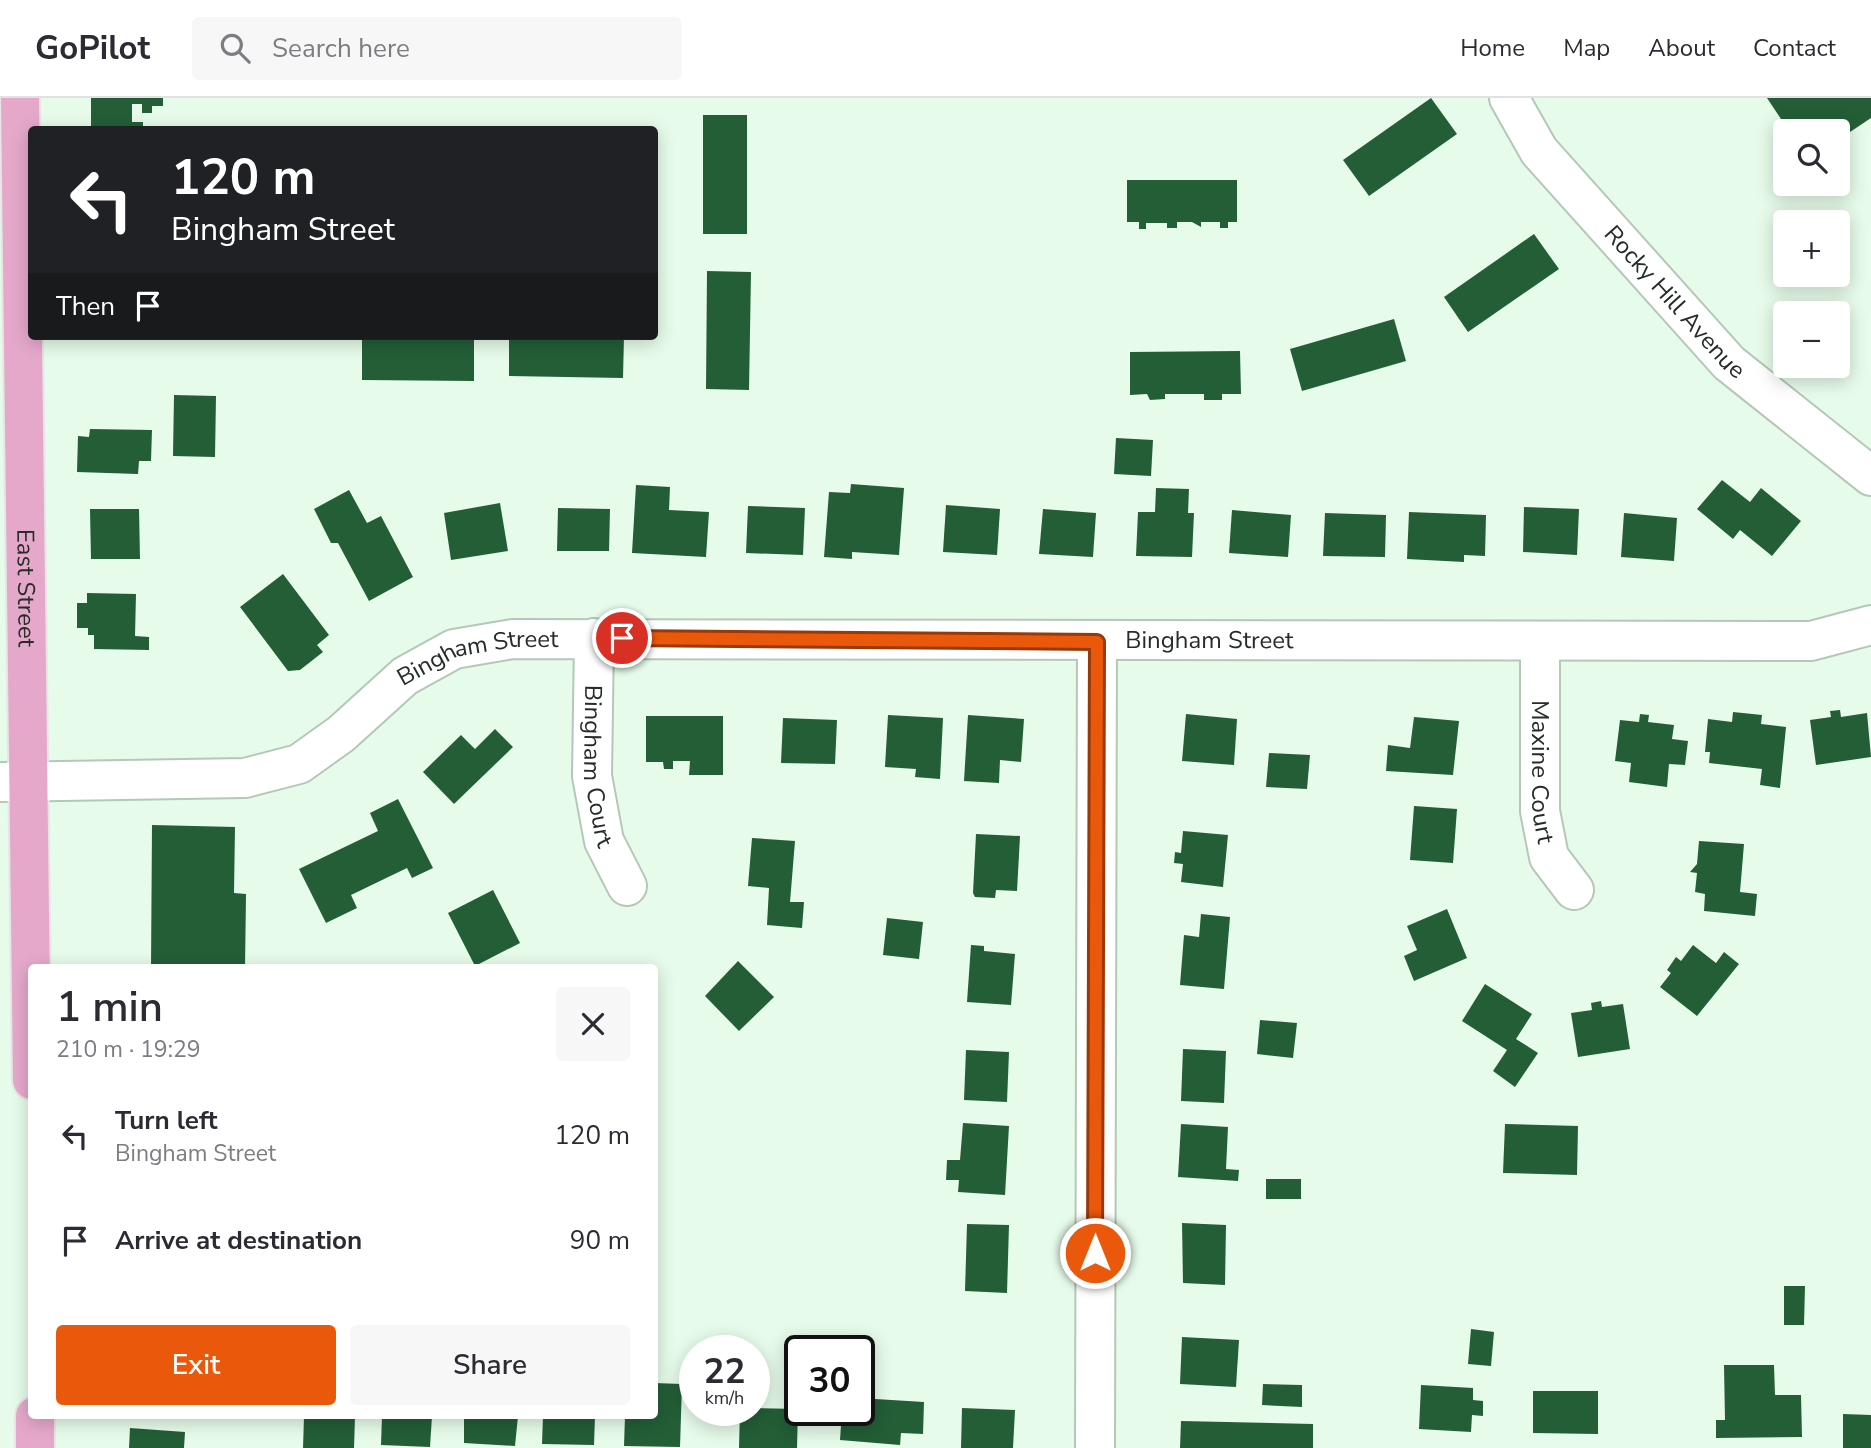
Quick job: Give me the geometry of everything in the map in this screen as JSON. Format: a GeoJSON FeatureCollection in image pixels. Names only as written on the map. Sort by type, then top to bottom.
{"type":"FeatureCollection","features":[{"type":"Feature","properties":{"kind":"main road","name":"East Street"},"geometry":{"type":"LineString","coordinates":[[20,98],[14,782],[28,1014]]}},
{"type":"Feature","properties":{"kind":"main road"},"geometry":{"type":"LineString","coordinates":[[35,1419],[35,1448]]}},
{"type":"Feature","properties":{"kind":"street","name":"Rocky Hill Avenue"},"geometry":{"type":"LineString","coordinates":[[1509,98],[1539,151],[1729,363],[1871,476]]}},
{"type":"Feature","properties":{"kind":"street","name":"Bingham Street"},"geometry":{"type":"LineString","coordinates":[[14,782],[245,778],[299,764],[341,734],[405,676],[454,649],[513,639],[1097,642],[1811,641],[1871,625]]}},
{"type":"Feature","properties":{"kind":"street","name":"Bingham Court"},"geometry":{"type":"LineString","coordinates":[[594,638],[592,776],[604,841],[627,886]]}},
{"type":"Feature","properties":{"kind":"street"},"geometry":{"type":"LineString","coordinates":[[1095,1448],[1097,642]]}},
{"type":"Feature","properties":{"kind":"street","name":"Maxine Court"},"geometry":{"type":"LineString","coordinates":[[1540,642],[1540,811],[1549,857],[1574,890]]}},
{"type":"Feature","properties":{"kind":"building"},"geometry":{"type":"Polygon","coordinates":[[[91,98],[163,98],[163,106],[152,106],[152,113],[142,113],[142,104],[132,104],[132,122],[143,122],[143,126],[91,126],[91,98]]]}},
{"type":"Feature","properties":{"kind":"building"},"geometry":{"type":"Polygon","coordinates":[[[1431,98],[1457,134],[1369,196],[1343,160],[1431,98]]]}},
{"type":"Feature","properties":{"kind":"building"},"geometry":{"type":"Polygon","coordinates":[[[1767,98],[1871,98],[1871,118],[1850,132],[1850,119],[1781,119],[1767,98]]]}},
{"type":"Feature","properties":{"kind":"building"},"geometry":{"type":"Polygon","coordinates":[[[703,115],[747,115],[747,234],[703,234],[703,115]]]}},
{"type":"Feature","properties":{"kind":"building"},"geometry":{"type":"Polygon","coordinates":[[[1127,180],[1237,180],[1237,222],[1228,222],[1228,228],[1220,228],[1220,222],[1201,222],[1201,227],[1192,222],[1177,222],[1177,228],[1167,228],[1167,223],[1146,223],[1146,229],[1139,229],[1139,222],[1127,222],[1127,180]]]}},
{"type":"Feature","properties":{"kind":"building"},"geometry":{"type":"Polygon","coordinates":[[[1534,234],[1559,269],[1468,332],[1444,297],[1534,234]]]}},
{"type":"Feature","properties":{"kind":"building"},"geometry":{"type":"Polygon","coordinates":[[[707,271],[751,272],[749,390],[706,389],[707,271]]]}},
{"type":"Feature","properties":{"kind":"building"},"geometry":{"type":"Polygon","coordinates":[[[1394,319],[1406,361],[1302,391],[1290,349],[1394,319]]]}},
{"type":"Feature","properties":{"kind":"building"},"geometry":{"type":"Polygon","coordinates":[[[362,340],[474,340],[474,381],[362,380],[362,340]]]}},
{"type":"Feature","properties":{"kind":"building"},"geometry":{"type":"Polygon","coordinates":[[[509,340],[624,340],[623,378],[509,376],[509,340]]]}},
{"type":"Feature","properties":{"kind":"building"},"geometry":{"type":"Polygon","coordinates":[[[1240,351],[1241,394],[1222,394],[1222,400],[1204,400],[1204,394],[1165,394],[1165,399],[1150,400],[1147,394],[1130,395],[1130,352],[1240,351]]]}},
{"type":"Feature","properties":{"kind":"building"},"geometry":{"type":"Polygon","coordinates":[[[174,395],[216,396],[215,457],[173,456],[174,395]]]}},
{"type":"Feature","properties":{"kind":"building"},"geometry":{"type":"Polygon","coordinates":[[[90,429],[152,430],[151,461],[139,461],[138,474],[77,472],[78,436],[89,437],[90,429]]]}},
{"type":"Feature","properties":{"kind":"building"},"geometry":{"type":"Polygon","coordinates":[[[1116,438],[1153,440],[1151,476],[1114,474],[1116,438]]]}},
{"type":"Feature","properties":{"kind":"building"},"geometry":{"type":"Polygon","coordinates":[[[1722,480],[1750,502],[1761,488],[1801,521],[1772,556],[1740,530],[1733,539],[1697,509],[1722,480]]]}},
{"type":"Feature","properties":{"kind":"building"},"geometry":{"type":"Polygon","coordinates":[[[851,484],[904,488],[899,555],[852,552],[852,559],[824,557],[829,492],[850,493],[851,484]]]}},
{"type":"Feature","properties":{"kind":"building"},"geometry":{"type":"Polygon","coordinates":[[[636,485],[670,487],[669,510],[709,512],[706,557],[632,553],[636,485]]]}},
{"type":"Feature","properties":{"kind":"building"},"geometry":{"type":"Polygon","coordinates":[[[1156,488],[1189,489],[1188,513],[1194,513],[1192,557],[1136,556],[1138,512],[1155,512],[1156,488]]]}},
{"type":"Feature","properties":{"kind":"building"},"geometry":{"type":"Polygon","coordinates":[[[349,490],[367,523],[381,516],[413,577],[369,601],[338,543],[331,543],[314,509],[349,490]]]}},
{"type":"Feature","properties":{"kind":"building"},"geometry":{"type":"Polygon","coordinates":[[[500,503],[508,551],[451,560],[444,513],[500,503]]]}},
{"type":"Feature","properties":{"kind":"building"},"geometry":{"type":"Polygon","coordinates":[[[946,505],[1000,509],[997,555],[943,552],[946,505]]]}},
{"type":"Feature","properties":{"kind":"building"},"geometry":{"type":"Polygon","coordinates":[[[748,506],[805,508],[803,555],[746,553],[748,506]]]}},
{"type":"Feature","properties":{"kind":"building"},"geometry":{"type":"Polygon","coordinates":[[[1524,507],[1579,509],[1577,555],[1523,552],[1524,507]]]}},
{"type":"Feature","properties":{"kind":"building"},"geometry":{"type":"Polygon","coordinates":[[[558,508],[610,509],[609,551],[557,551],[558,508]]]}},
{"type":"Feature","properties":{"kind":"building"},"geometry":{"type":"Polygon","coordinates":[[[90,509],[139,509],[140,559],[91,559],[90,509]]]}},
{"type":"Feature","properties":{"kind":"building"},"geometry":{"type":"Polygon","coordinates":[[[1043,509],[1096,513],[1093,557],[1039,554],[1043,509]]]}},
{"type":"Feature","properties":{"kind":"building"},"geometry":{"type":"Polygon","coordinates":[[[1232,510],[1291,515],[1288,557],[1229,553],[1232,510]]]}},
{"type":"Feature","properties":{"kind":"building"},"geometry":{"type":"Polygon","coordinates":[[[1409,512],[1486,515],[1485,556],[1464,555],[1464,562],[1407,559],[1409,512]]]}},
{"type":"Feature","properties":{"kind":"building"},"geometry":{"type":"Polygon","coordinates":[[[1325,513],[1386,515],[1385,557],[1323,556],[1325,513]]]}},
{"type":"Feature","properties":{"kind":"building"},"geometry":{"type":"Polygon","coordinates":[[[1624,513],[1677,518],[1674,561],[1621,557],[1624,513]]]}},
{"type":"Feature","properties":{"kind":"building"},"geometry":{"type":"Polygon","coordinates":[[[283,574],[329,635],[317,645],[323,652],[300,670],[288,671],[240,607],[283,574]]]}},
{"type":"Feature","properties":{"kind":"building"},"geometry":{"type":"Polygon","coordinates":[[[87,593],[136,594],[135,636],[149,637],[149,650],[94,649],[94,635],[88,635],[88,628],[77,628],[77,603],[87,603],[87,593]]]}},
{"type":"Feature","properties":{"kind":"building"},"geometry":{"type":"Polygon","coordinates":[[[1840,710],[1841,717],[1867,713],[1871,757],[1816,765],[1810,720],[1831,717],[1830,711],[1840,710]]]}},
{"type":"Feature","properties":{"kind":"building"},"geometry":{"type":"Polygon","coordinates":[[[1733,712],[1762,715],[1761,724],[1786,727],[1780,788],[1760,785],[1762,769],[1709,763],[1710,752],[1705,752],[1708,719],[1732,722],[1733,712]]]}},
{"type":"Feature","properties":{"kind":"building"},"geometry":{"type":"Polygon","coordinates":[[[1186,714],[1237,719],[1234,765],[1182,761],[1186,714]]]}},
{"type":"Feature","properties":{"kind":"building"},"geometry":{"type":"Polygon","coordinates":[[[1640,714],[1649,715],[1648,722],[1674,725],[1672,739],[1688,741],[1685,765],[1669,764],[1667,787],[1629,782],[1631,763],[1615,761],[1620,720],[1639,722],[1640,714]]]}},
{"type":"Feature","properties":{"kind":"building"},"geometry":{"type":"Polygon","coordinates":[[[888,715],[943,718],[940,779],[915,777],[916,769],[885,767],[888,715]]]}},
{"type":"Feature","properties":{"kind":"building"},"geometry":{"type":"Polygon","coordinates":[[[968,715],[1024,719],[1021,762],[1000,760],[999,783],[964,781],[968,715]]]}},
{"type":"Feature","properties":{"kind":"building"},"geometry":{"type":"Polygon","coordinates":[[[646,716],[723,716],[723,775],[689,775],[690,761],[673,761],[673,769],[664,769],[663,762],[646,762],[646,716]]]}},
{"type":"Feature","properties":{"kind":"building"},"geometry":{"type":"Polygon","coordinates":[[[1414,717],[1459,721],[1453,775],[1386,771],[1388,745],[1410,748],[1414,717]]]}},
{"type":"Feature","properties":{"kind":"building"},"geometry":{"type":"Polygon","coordinates":[[[783,718],[837,720],[835,764],[781,763],[783,718]]]}},
{"type":"Feature","properties":{"kind":"building"},"geometry":{"type":"Polygon","coordinates":[[[495,729],[513,747],[454,804],[423,772],[461,735],[475,749],[495,729]]]}},
{"type":"Feature","properties":{"kind":"building"},"geometry":{"type":"Polygon","coordinates":[[[1269,753],[1310,755],[1307,789],[1266,787],[1269,753]]]}},
{"type":"Feature","properties":{"kind":"building"},"geometry":{"type":"Polygon","coordinates":[[[398,799],[433,868],[412,878],[407,868],[351,895],[357,908],[326,923],[299,869],[378,831],[370,813],[398,799]]]}},
{"type":"Feature","properties":{"kind":"building"},"geometry":{"type":"Polygon","coordinates":[[[1414,806],[1457,809],[1453,863],[1410,860],[1414,806]]]}},
{"type":"Feature","properties":{"kind":"building"},"geometry":{"type":"Polygon","coordinates":[[[152,825],[235,827],[234,893],[246,894],[245,964],[151,964],[152,825]]]}},
{"type":"Feature","properties":{"kind":"building"},"geometry":{"type":"Polygon","coordinates":[[[1183,831],[1228,835],[1223,887],[1181,882],[1183,864],[1174,863],[1175,852],[1181,853],[1183,831]]]}},
{"type":"Feature","properties":{"kind":"building"},"geometry":{"type":"Polygon","coordinates":[[[976,834],[1020,836],[1017,891],[996,890],[995,898],[975,897],[976,834]]]}},
{"type":"Feature","properties":{"kind":"building"},"geometry":{"type":"Polygon","coordinates":[[[752,838],[795,841],[790,902],[804,902],[802,928],[767,925],[769,888],[748,886],[752,838]]]}},
{"type":"Feature","properties":{"kind":"building"},"geometry":{"type":"Polygon","coordinates":[[[1699,841],[1744,844],[1740,892],[1757,894],[1755,916],[1704,911],[1705,894],[1695,892],[1697,873],[1690,872],[1697,864],[1699,841]]]}},
{"type":"Feature","properties":{"kind":"building"},"geometry":{"type":"Polygon","coordinates":[[[493,890],[520,943],[474,964],[448,913],[493,890]]]}},
{"type":"Feature","properties":{"kind":"building"},"geometry":{"type":"Polygon","coordinates":[[[1447,909],[1467,958],[1414,981],[1404,956],[1417,950],[1407,926],[1447,909]]]}},
{"type":"Feature","properties":{"kind":"building"},"geometry":{"type":"Polygon","coordinates":[[[1201,914],[1230,917],[1224,989],[1180,985],[1184,935],[1199,937],[1201,914]]]}},
{"type":"Feature","properties":{"kind":"building"},"geometry":{"type":"Polygon","coordinates":[[[887,918],[923,922],[919,959],[883,955],[887,918]]]}},
{"type":"Feature","properties":{"kind":"building"},"geometry":{"type":"Polygon","coordinates":[[[971,945],[984,946],[984,951],[1015,954],[1011,1005],[967,1002],[971,945]]]}},
{"type":"Feature","properties":{"kind":"building"},"geometry":{"type":"Polygon","coordinates":[[[1693,945],[1716,963],[1724,952],[1739,964],[1697,1016],[1660,987],[1671,973],[1667,970],[1676,957],[1681,961],[1693,945]]]}},
{"type":"Feature","properties":{"kind":"building"},"geometry":{"type":"Polygon","coordinates":[[[738,961],[774,997],[739,1031],[705,996],[738,961]]]}},
{"type":"Feature","properties":{"kind":"building"},"geometry":{"type":"Polygon","coordinates":[[[1485,984],[1532,1014],[1516,1039],[1538,1053],[1515,1087],[1493,1071],[1507,1050],[1462,1021],[1485,984]]]}},
{"type":"Feature","properties":{"kind":"building"},"geometry":{"type":"Polygon","coordinates":[[[1601,1001],[1602,1007],[1623,1004],[1630,1049],[1578,1057],[1571,1013],[1592,1010],[1591,1003],[1601,1001]]]}},
{"type":"Feature","properties":{"kind":"building"},"geometry":{"type":"Polygon","coordinates":[[[1260,1020],[1297,1023],[1293,1058],[1257,1054],[1260,1020]]]}},
{"type":"Feature","properties":{"kind":"building"},"geometry":{"type":"Polygon","coordinates":[[[1183,1049],[1226,1051],[1224,1103],[1181,1101],[1183,1049]]]}},
{"type":"Feature","properties":{"kind":"building"},"geometry":{"type":"Polygon","coordinates":[[[966,1050],[1009,1052],[1007,1102],[964,1100],[966,1050]]]}},
{"type":"Feature","properties":{"kind":"building"},"geometry":{"type":"Polygon","coordinates":[[[963,1123],[1009,1126],[1005,1195],[958,1192],[959,1180],[946,1180],[947,1160],[960,1160],[963,1123]]]}},
{"type":"Feature","properties":{"kind":"building"},"geometry":{"type":"Polygon","coordinates":[[[1181,1124],[1228,1127],[1226,1169],[1239,1170],[1238,1181],[1178,1177],[1181,1124]]]}},
{"type":"Feature","properties":{"kind":"building"},"geometry":{"type":"Polygon","coordinates":[[[1505,1124],[1578,1126],[1577,1175],[1503,1173],[1505,1124]]]}},
{"type":"Feature","properties":{"kind":"building"},"geometry":{"type":"Polygon","coordinates":[[[1266,1179],[1301,1179],[1301,1199],[1266,1199],[1266,1179]]]}},
{"type":"Feature","properties":{"kind":"building"},"geometry":{"type":"Polygon","coordinates":[[[1182,1223],[1226,1225],[1225,1285],[1183,1283],[1182,1223]]]}},
{"type":"Feature","properties":{"kind":"building"},"geometry":{"type":"Polygon","coordinates":[[[967,1224],[1009,1225],[1007,1293],[965,1291],[967,1224]]]}},
{"type":"Feature","properties":{"kind":"building"},"geometry":{"type":"Polygon","coordinates":[[[1784,1286],[1805,1286],[1804,1325],[1784,1325],[1784,1286]]]}},
{"type":"Feature","properties":{"kind":"building"},"geometry":{"type":"Polygon","coordinates":[[[1471,1329],[1494,1332],[1491,1366],[1468,1364],[1471,1329]]]}},
{"type":"Feature","properties":{"kind":"building"},"geometry":{"type":"Polygon","coordinates":[[[1182,1337],[1239,1340],[1236,1387],[1180,1384],[1182,1337]]]}},
{"type":"Feature","properties":{"kind":"building"},"geometry":{"type":"Polygon","coordinates":[[[1724,1365],[1774,1365],[1775,1395],[1801,1395],[1802,1437],[1716,1438],[1716,1420],[1725,1420],[1724,1365]]]}},
{"type":"Feature","properties":{"kind":"building"},"geometry":{"type":"Polygon","coordinates":[[[658,1383],[679,1384],[680,1447],[624,1446],[625,1419],[658,1419],[658,1383]]]}},
{"type":"Feature","properties":{"kind":"building"},"geometry":{"type":"Polygon","coordinates":[[[1263,1384],[1302,1385],[1302,1407],[1262,1405],[1263,1384]]]}},
{"type":"Feature","properties":{"kind":"building"},"geometry":{"type":"Polygon","coordinates":[[[1421,1385],[1473,1388],[1473,1400],[1483,1401],[1483,1416],[1472,1415],[1471,1432],[1419,1429],[1421,1385]]]}},
{"type":"Feature","properties":{"kind":"building"},"geometry":{"type":"Polygon","coordinates":[[[1533,1391],[1598,1391],[1598,1434],[1533,1433],[1533,1391]]]}},
{"type":"Feature","properties":{"kind":"building"},"geometry":{"type":"Polygon","coordinates":[[[875,1399],[924,1402],[923,1434],[901,1433],[900,1445],[840,1440],[841,1426],[875,1426],[875,1399]]]}},
{"type":"Feature","properties":{"kind":"building"},"geometry":{"type":"Polygon","coordinates":[[[770,1408],[784,1409],[784,1426],[798,1426],[797,1448],[739,1448],[740,1426],[770,1426],[770,1408]]]}},
{"type":"Feature","properties":{"kind":"building"},"geometry":{"type":"Polygon","coordinates":[[[962,1408],[1015,1410],[1013,1448],[961,1448],[962,1408]]]}},
{"type":"Feature","properties":{"kind":"building"},"geometry":{"type":"Polygon","coordinates":[[[1843,1414],[1871,1415],[1871,1448],[1843,1448],[1843,1414]]]}},
{"type":"Feature","properties":{"kind":"building"},"geometry":{"type":"Polygon","coordinates":[[[304,1419],[355,1419],[354,1448],[303,1448],[304,1419]]]}},
{"type":"Feature","properties":{"kind":"building"},"geometry":{"type":"Polygon","coordinates":[[[382,1419],[432,1419],[430,1447],[381,1445],[382,1419]]]}},
{"type":"Feature","properties":{"kind":"building"},"geometry":{"type":"Polygon","coordinates":[[[464,1419],[518,1419],[515,1446],[464,1443],[464,1419]]]}},
{"type":"Feature","properties":{"kind":"building"},"geometry":{"type":"Polygon","coordinates":[[[543,1419],[595,1419],[594,1445],[542,1444],[543,1419]]]}},
{"type":"Feature","properties":{"kind":"building"},"geometry":{"type":"Polygon","coordinates":[[[1181,1421],[1313,1424],[1313,1448],[1180,1448],[1181,1421]]]}},
{"type":"Feature","properties":{"kind":"building"},"geometry":{"type":"Polygon","coordinates":[[[130,1428],[185,1432],[184,1448],[129,1448],[130,1428]]]}},
{"type":"Feature","properties":{"kind":"route"},"geometry":{"type":"LineString","coordinates":[[622,638],[1097,642],[1095,1253]]}}]}
